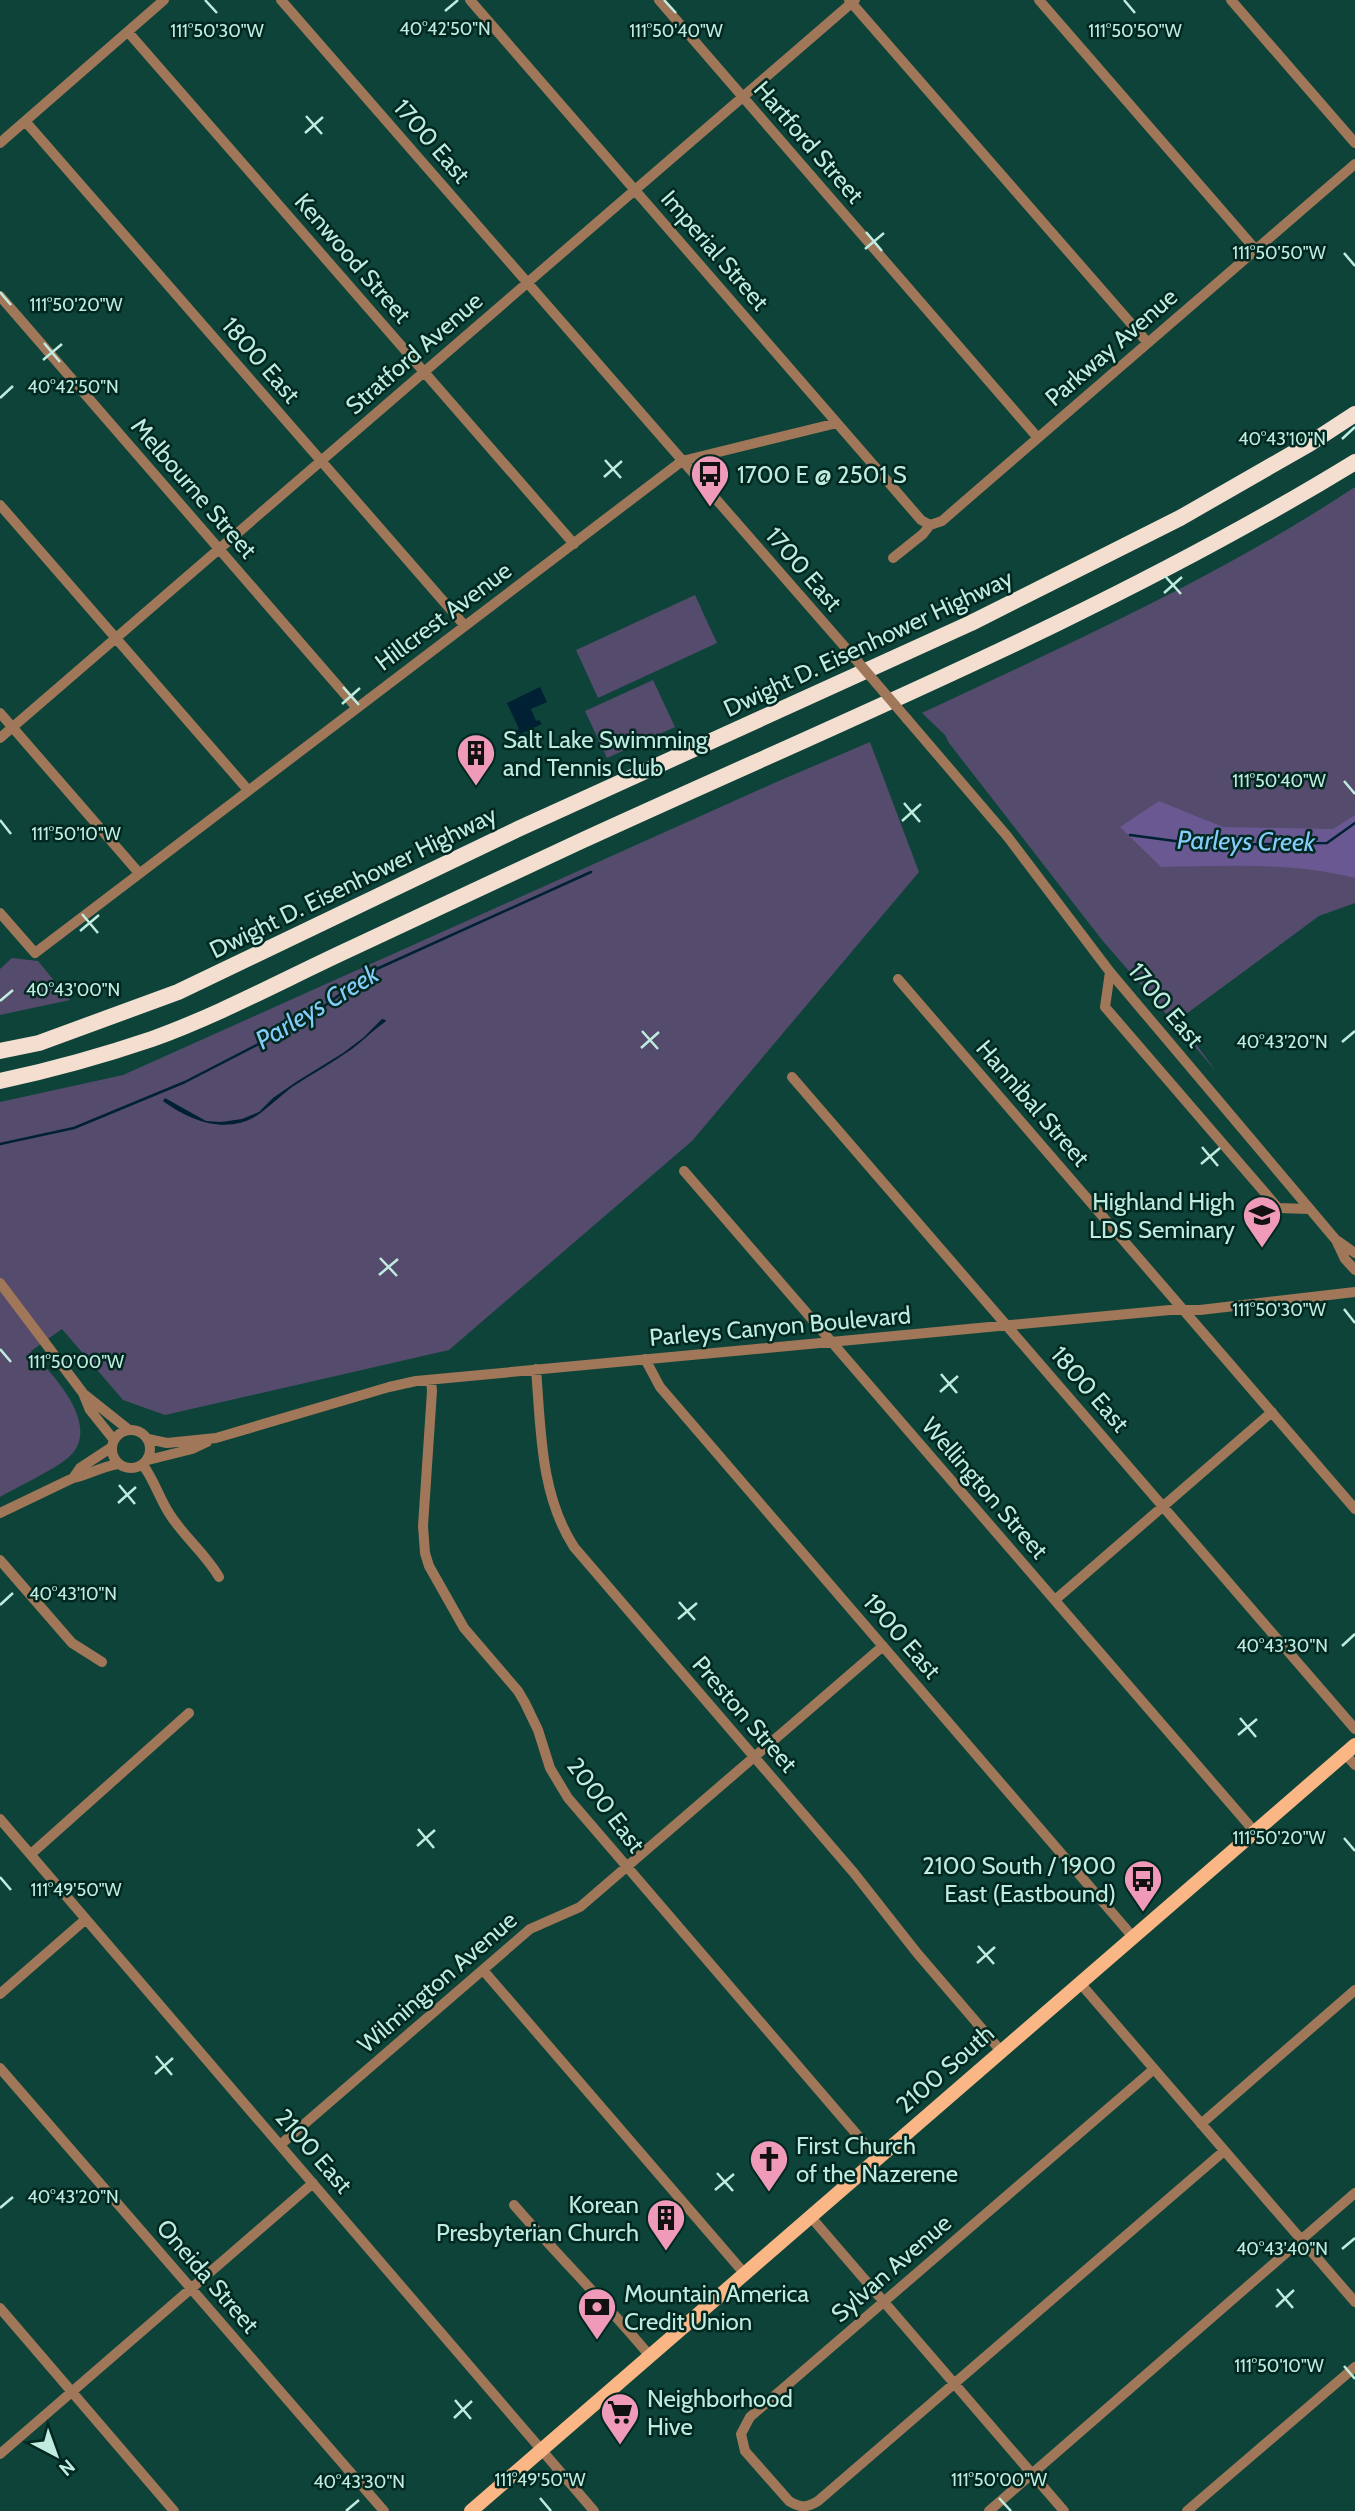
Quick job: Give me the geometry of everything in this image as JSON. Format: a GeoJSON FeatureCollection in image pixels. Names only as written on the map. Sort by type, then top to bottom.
{"type":"FeatureCollection","features":[{"type":"Feature","properties":{"kind":"highway","name":"Dwight D. Eisenhower Highway"},"geometry":{"type":"LineString","coordinates":[[0,1051],[39,1043],[178,992],[530,823],[971,623],[1180,519],[1355,414]]}},
{"type":"Feature","properties":{"kind":"highway"},"geometry":{"type":"LineString","coordinates":[[0,1081],[45,1071],[153,1038],[230,1005],[646,811],[983,660],[1169,568],[1355,462]]}},
{"type":"Feature","properties":{"kind":"main road","name":"2100 South"},"geometry":{"type":"LineString","coordinates":[[471,2511],[1255,1832],[1352,1755]]}},
{"type":"Feature","properties":{"kind":"street"},"geometry":{"type":"LineString","coordinates":[[0,143],[164,0]]}},
{"type":"Feature","properties":{"kind":"street","name":"1700 East"},"geometry":{"type":"LineString","coordinates":[[281,0],[1007,836],[1110,972],[1336,1240],[1345,1259],[1355,1270]]}},
{"type":"Feature","properties":{"kind":"street","name":"Imperial Street"},"geometry":{"type":"LineString","coordinates":[[470,0],[921,520],[930,525]]}},
{"type":"Feature","properties":{"kind":"street","name":"Hartford Street"},"geometry":{"type":"LineString","coordinates":[[659,0],[1038,438]]}},
{"type":"Feature","properties":{"kind":"street"},"geometry":{"type":"LineString","coordinates":[[1040,0],[1256,250]]}},
{"type":"Feature","properties":{"kind":"street"},"geometry":{"type":"LineString","coordinates":[[1231,0],[1355,143]]}},
{"type":"Feature","properties":{"kind":"street"},"geometry":{"type":"LineString","coordinates":[[852,1],[1148,343]]}},
{"type":"Feature","properties":{"kind":"street","name":"Stratford Avenue"},"geometry":{"type":"LineString","coordinates":[[0,738],[852,1]]}},
{"type":"Feature","properties":{"kind":"street","name":"Kenwood Street"},"geometry":{"type":"LineString","coordinates":[[128,32],[573,544]]}},
{"type":"Feature","properties":{"kind":"street","name":"1800 East"},"geometry":{"type":"LineString","coordinates":[[25,121],[465,626]]}},
{"type":"Feature","properties":{"kind":"street","name":"Parkway Avenue"},"geometry":{"type":"LineString","coordinates":[[893,558],[930,525],[942,521],[1355,164]]}},
{"type":"Feature","properties":{"kind":"street","name":"Melbourne Street"},"geometry":{"type":"LineString","coordinates":[[0,296],[356,708]]}},
{"type":"Feature","properties":{"kind":"street","name":"Hillcrest Avenue"},"geometry":{"type":"LineString","coordinates":[[0,913],[35,953],[682,461],[837,423]]}},
{"type":"Feature","properties":{"kind":"street"},"geometry":{"type":"LineString","coordinates":[[0,505],[248,790]]}},
{"type":"Feature","properties":{"kind":"street"},"geometry":{"type":"LineString","coordinates":[[0,713],[139,873]]}},
{"type":"Feature","properties":{"kind":"street"},"geometry":{"type":"LineString","coordinates":[[1110,972],[1105,1007],[1278,1208],[1310,1209]]}},
{"type":"Feature","properties":{"kind":"street","name":"Hannibal Street"},"geometry":{"type":"LineString","coordinates":[[898,979],[1355,1509]]}},
{"type":"Feature","properties":{"kind":"street","name":"1800 East"},"geometry":{"type":"LineString","coordinates":[[792,1077],[1355,1729]]}},
{"type":"Feature","properties":{"kind":"street","name":"Wellington Street"},"geometry":{"type":"LineString","coordinates":[[684,1171],[1255,1832]]}},
{"type":"Feature","properties":{"kind":"street","name":"1700 East"},"geometry":{"type":"LineString","coordinates":[[1336,1240],[1355,1253]]}},
{"type":"Feature","properties":{"kind":"street"},"geometry":{"type":"LineString","coordinates":[[0,1283],[83,1393],[90,1410],[113,1444],[112,1453],[119,1464]]}},
{"type":"Feature","properties":{"kind":"street","name":"Parleys Canyon Boulevard"},"geometry":{"type":"LineString","coordinates":[[146,1462],[192,1449],[216,1438],[389,1387],[431,1380],[1355,1292]]}},
{"type":"Feature","properties":{"kind":"street","name":"1900 East"},"geometry":{"type":"LineString","coordinates":[[645,1359],[660,1387],[1133,1937]]}},
{"type":"Feature","properties":{"kind":"street","name":"Preston Street"},"geometry":{"type":"LineString","coordinates":[[536,1369],[546,1479],[553,1505],[580,1555],[854,1873],[917,1953],[1002,2051]]}},
{"type":"Feature","properties":{"kind":"street","name":"2000 East"},"geometry":{"type":"LineString","coordinates":[[431,1380],[423,1526],[425,1553],[429,1566],[464,1628],[518,1691],[538,1730],[550,1768],[568,1798],[877,2158]]}},
{"type":"Feature","properties":{"kind":"street"},"geometry":{"type":"LineString","coordinates":[[83,1393],[130,1430],[141,1433],[148,1439],[151,1448],[146,1462],[170,1515],[219,1577]]}},
{"type":"Feature","properties":{"kind":"street"},"geometry":{"type":"LineString","coordinates":[[1055,1600],[1272,1412]]}},
{"type":"Feature","properties":{"kind":"street"},"geometry":{"type":"LineString","coordinates":[[73,1478],[80,1468],[113,1444],[123,1432],[130,1430]]}},
{"type":"Feature","properties":{"kind":"street","name":"Parleys Canyon Boulevard"},"geometry":{"type":"LineString","coordinates":[[148,1439],[167,1443],[216,1438]]}},
{"type":"Feature","properties":{"kind":"street"},"geometry":{"type":"LineString","coordinates":[[0,1513],[73,1478],[103,1467],[119,1464],[131,1469],[146,1462]]}},
{"type":"Feature","properties":{"kind":"street"},"geometry":{"type":"LineString","coordinates":[[0,1560],[72,1643],[103,1662]]}},
{"type":"Feature","properties":{"kind":"street","name":"Wilmington Avenue"},"geometry":{"type":"LineString","coordinates":[[281,2145],[530,1929],[576,1910],[883,1646]]}},
{"type":"Feature","properties":{"kind":"street"},"geometry":{"type":"LineString","coordinates":[[31,1854],[189,1713]]}},
{"type":"Feature","properties":{"kind":"street","name":"2100 East"},"geometry":{"type":"LineString","coordinates":[[0,1819],[594,2511]]}},
{"type":"Feature","properties":{"kind":"street"},"geometry":{"type":"LineString","coordinates":[[0,1994],[86,1919]]}},
{"type":"Feature","properties":{"kind":"street"},"geometry":{"type":"LineString","coordinates":[[483,1969],[744,2273]]}},
{"type":"Feature","properties":{"kind":"street"},"geometry":{"type":"LineString","coordinates":[[1080,1983],[1355,2302]]}},
{"type":"Feature","properties":{"kind":"street"},"geometry":{"type":"LineString","coordinates":[[1201,2124],[1355,1990]]}},
{"type":"Feature","properties":{"kind":"street","name":"Oneida Street"},"geometry":{"type":"LineString","coordinates":[[0,2068],[384,2511]]}},
{"type":"Feature","properties":{"kind":"street","name":"Sylvan Avenue"},"geometry":{"type":"LineString","coordinates":[[954,2384],[818,2501],[805,2507],[789,2501],[741,2443],[741,2434],[750,2417],[1154,2069]]}},
{"type":"Feature","properties":{"kind":"street"},"geometry":{"type":"LineString","coordinates":[[954,2384],[1224,2151]]}},
{"type":"Feature","properties":{"kind":"street"},"geometry":{"type":"LineString","coordinates":[[0,2454],[313,2183]]}},
{"type":"Feature","properties":{"kind":"street"},"geometry":{"type":"LineString","coordinates":[[989,2511],[1355,2193]]}},
{"type":"Feature","properties":{"kind":"street"},"geometry":{"type":"LineString","coordinates":[[514,2205],[649,2355]]}},
{"type":"Feature","properties":{"kind":"street"},"geometry":{"type":"LineString","coordinates":[[810,2216],[1063,2511]]}},
{"type":"Feature","properties":{"kind":"street"},"geometry":{"type":"LineString","coordinates":[[0,2308],[174,2511]]}},
{"type":"Feature","properties":{"kind":"street"},"geometry":{"type":"LineString","coordinates":[[1187,2511],[1355,2367]]}},
{"type":"Feature","properties":{"kind":"shaded area"},"geometry":{"type":"Polygon","coordinates":[[[1355,487],[1355,903],[1319,916],[1178,1020],[1216,1071],[1102,940],[945,735],[922,713],[1197,580],[1251,551],[1355,487]]]}},
{"type":"Feature","properties":{"kind":"shaded area"},"geometry":{"type":"Polygon","coordinates":[[[695,595],[717,643],[598,698],[576,650],[695,595]]]}},
{"type":"Feature","properties":{"kind":"shaded area"},"geometry":{"type":"Polygon","coordinates":[[[653,680],[675,727],[607,758],[585,711],[653,680]]]}},
{"type":"Feature","properties":{"kind":"shaded area"},"geometry":{"type":"Polygon","coordinates":[[[870,742],[919,872],[692,1141],[449,1350],[165,1415],[123,1400],[62,1329],[31,1351],[70,1399],[80,1428],[79,1442],[65,1460],[0,1497],[0,1102],[123,1075],[870,742]]]}},
{"type":"Feature","properties":{"kind":"shaded area"},"geometry":{"type":"Polygon","coordinates":[[[1159,801],[1223,827],[1333,829],[1355,815],[1355,878],[1283,867],[1161,867],[1120,827],[1159,801]]]}},
{"type":"Feature","properties":{"kind":"shaded area"},"geometry":{"type":"Polygon","coordinates":[[[12,958],[38,961],[70,1000],[0,1015],[0,969],[12,958]]]}},
{"type":"Feature","properties":{"kind":"water"},"geometry":{"type":"Polygon","coordinates":[[[540,687],[547,702],[531,709],[536,721],[539,720],[542,724],[518,735],[516,731],[519,729],[507,703],[540,687]]]}},
{"type":"Feature","properties":{"kind":"water"},"geometry":{"type":"Polygon","coordinates":[[[382,1019],[386,1020],[385,1022],[352,1049],[292,1087],[251,1119],[225,1125],[212,1124],[186,1115],[163,1101],[165,1098],[206,1121],[242,1119],[259,1112],[273,1098],[343,1053],[382,1019]]]}},
{"type":"Feature","properties":{"kind":"waterway","name":"Parleys Creek"},"geometry":{"type":"LineString","coordinates":[[1130,835],[1205,845],[1327,843],[1355,823]]}},
{"type":"Feature","properties":{"kind":"waterway","name":"Parleys Creek"},"geometry":{"type":"LineString","coordinates":[[0,1144],[74,1128],[185,1082],[307,1019],[370,972],[591,872]]}},
{"type":"Feature","properties":{"kind":"place","name":"1700 E @ 2501 S"},"geometry":{"type":"Point","coordinates":[710,508]}},
{"type":"Feature","properties":{"kind":"place","name":"Salt Lake Swimming and Tennis Club"},"geometry":{"type":"Point","coordinates":[476,787]}},
{"type":"Feature","properties":{"kind":"place","name":"Highland High LDS Seminary"},"geometry":{"type":"Point","coordinates":[1262,1249]}},
{"type":"Feature","properties":{"kind":"place","name":"2100 South / 1900 East (Eastbound)"},"geometry":{"type":"Point","coordinates":[1143,1913]}},
{"type":"Feature","properties":{"kind":"place","name":"First Church of the Nazerene"},"geometry":{"type":"Point","coordinates":[769,2193]}},
{"type":"Feature","properties":{"kind":"place","name":"Korean Presbyterian Church"},"geometry":{"type":"Point","coordinates":[666,2252]}},
{"type":"Feature","properties":{"kind":"place","name":"Mountain America Credit Union"},"geometry":{"type":"Point","coordinates":[597,2341]}},
{"type":"Feature","properties":{"kind":"place","name":"Neighborhood Hive"},"geometry":{"type":"Point","coordinates":[620,2446]}}]}
